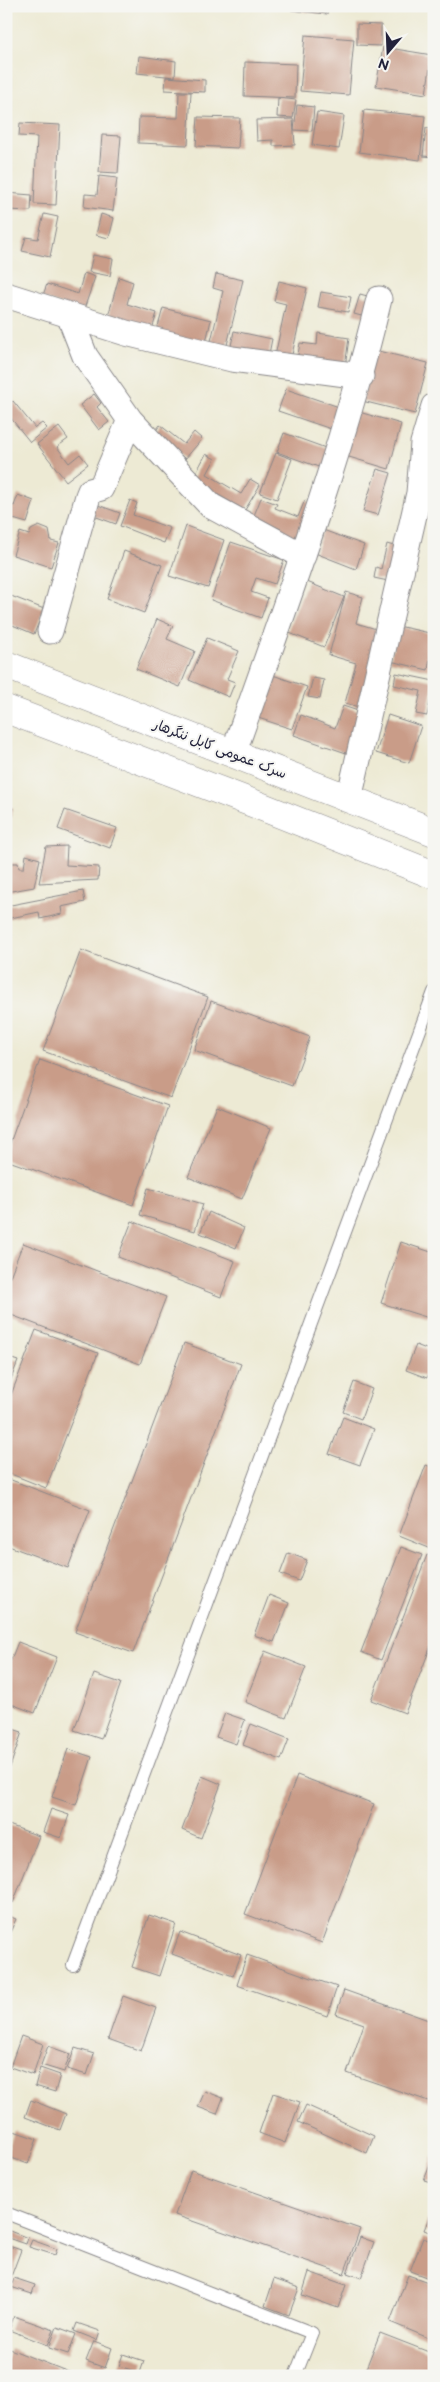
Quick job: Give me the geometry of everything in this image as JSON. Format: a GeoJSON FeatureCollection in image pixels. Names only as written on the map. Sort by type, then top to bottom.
{"type":"FeatureCollection","features":[{"type":"Feature","properties":{"kind":"highway","name":"سرک عمومی کابل ننگرهار"},"geometry":{"type":"LineString","coordinates":[[6,665],[434,832]]}},
{"type":"Feature","properties":{"kind":"highway"},"geometry":{"type":"LineString","coordinates":[[6,709],[434,875]]}},
{"type":"Feature","properties":{"kind":"street"},"geometry":{"type":"LineString","coordinates":[[6,295],[126,334],[232,359],[361,376]]}},
{"type":"Feature","properties":{"kind":"street"},"geometry":{"type":"LineString","coordinates":[[233,754],[304,556],[361,376],[379,299]]}},
{"type":"Feature","properties":{"kind":"street"},"geometry":{"type":"LineString","coordinates":[[69,315],[85,356],[130,420],[212,506],[304,556]]}},
{"type":"Feature","properties":{"kind":"street"},"geometry":{"type":"LineString","coordinates":[[349,799],[418,493],[422,444],[434,406]]}},
{"type":"Feature","properties":{"kind":"street"},"geometry":{"type":"LineString","coordinates":[[50,631],[88,496],[90,491],[101,488],[130,420]]}},
{"type":"Feature","properties":{"kind":"lane"},"geometry":{"type":"LineString","coordinates":[[73,1965],[434,992]]}},
{"type":"Feature","properties":{"kind":"lane"},"geometry":{"type":"LineString","coordinates":[[6,2213],[312,2333],[295,2376]]}},
{"type":"Feature","properties":{"kind":"building"},"geometry":{"type":"Polygon","coordinates":[[[292,6],[328,6],[327,14],[291,10],[292,6]]]}},
{"type":"Feature","properties":{"kind":"building"},"geometry":{"type":"Polygon","coordinates":[[[348,6],[380,6],[380,13],[347,10],[348,6]]]}},
{"type":"Feature","properties":{"kind":"building"},"geometry":{"type":"Polygon","coordinates":[[[357,24],[381,25],[381,46],[357,45],[357,24]]]}},
{"type":"Feature","properties":{"kind":"building"},"geometry":{"type":"Polygon","coordinates":[[[305,35],[354,39],[349,95],[300,91],[305,35]]]}},
{"type":"Feature","properties":{"kind":"building"},"geometry":{"type":"Polygon","coordinates":[[[383,47],[432,55],[426,94],[376,86],[383,47]]]}},
{"type":"Feature","properties":{"kind":"building"},"geometry":{"type":"Polygon","coordinates":[[[139,56],[176,61],[175,77],[137,73],[139,56]]]}},
{"type":"Feature","properties":{"kind":"building"},"geometry":{"type":"Polygon","coordinates":[[[245,62],[296,64],[295,98],[244,96],[245,62]]]}},
{"type":"Feature","properties":{"kind":"building"},"geometry":{"type":"Polygon","coordinates":[[[166,77],[205,80],[205,92],[165,90],[166,77]]]}},
{"type":"Feature","properties":{"kind":"building"},"geometry":{"type":"Polygon","coordinates":[[[179,92],[191,92],[188,145],[138,143],[139,117],[178,118],[179,92]]]}},
{"type":"Feature","properties":{"kind":"building"},"geometry":{"type":"Polygon","coordinates":[[[278,98],[296,100],[293,118],[277,117],[278,98]]]}},
{"type":"Feature","properties":{"kind":"building"},"geometry":{"type":"Polygon","coordinates":[[[297,105],[314,107],[312,131],[294,130],[297,105]]]}},
{"type":"Feature","properties":{"kind":"building"},"geometry":{"type":"Polygon","coordinates":[[[364,110],[425,116],[420,160],[359,152],[364,110]]]}},
{"type":"Feature","properties":{"kind":"building"},"geometry":{"type":"Polygon","coordinates":[[[317,112],[344,116],[339,149],[312,145],[317,112]]]}},
{"type":"Feature","properties":{"kind":"building"},"geometry":{"type":"Polygon","coordinates":[[[198,117],[240,118],[238,148],[196,146],[198,117]]]}},
{"type":"Feature","properties":{"kind":"building"},"geometry":{"type":"Polygon","coordinates":[[[293,119],[295,145],[273,146],[273,140],[257,141],[256,120],[293,119]]]}},
{"type":"Feature","properties":{"kind":"building"},"geometry":{"type":"Polygon","coordinates":[[[20,123],[60,125],[56,205],[34,204],[37,137],[19,136],[20,123]]]}},
{"type":"Feature","properties":{"kind":"building"},"geometry":{"type":"Polygon","coordinates":[[[426,128],[434,129],[434,157],[423,156],[426,128]]]}},
{"type":"Feature","properties":{"kind":"building"},"geometry":{"type":"Polygon","coordinates":[[[102,135],[121,136],[118,173],[99,172],[102,135]]]}},
{"type":"Feature","properties":{"kind":"building"},"geometry":{"type":"Polygon","coordinates":[[[99,176],[117,178],[113,211],[84,207],[85,194],[97,195],[99,176]]]}},
{"type":"Feature","properties":{"kind":"building"},"geometry":{"type":"Polygon","coordinates":[[[6,193],[32,195],[31,211],[6,210],[6,193]]]}},
{"type":"Feature","properties":{"kind":"building"},"geometry":{"type":"Polygon","coordinates":[[[44,214],[58,217],[50,257],[22,251],[26,237],[38,239],[44,214]]]}},
{"type":"Feature","properties":{"kind":"building"},"geometry":{"type":"Polygon","coordinates":[[[101,214],[114,218],[109,238],[96,235],[101,214]]]}},
{"type":"Feature","properties":{"kind":"building"},"geometry":{"type":"Polygon","coordinates":[[[93,255],[113,259],[110,276],[89,272],[93,255]]]}},
{"type":"Feature","properties":{"kind":"building"},"geometry":{"type":"Polygon","coordinates":[[[84,273],[95,277],[83,312],[42,298],[47,284],[78,294],[84,273]]]}},
{"type":"Feature","properties":{"kind":"building"},"geometry":{"type":"Polygon","coordinates":[[[216,274],[243,280],[226,349],[210,345],[223,291],[213,288],[216,274]]]}},
{"type":"Feature","properties":{"kind":"building"},"geometry":{"type":"Polygon","coordinates":[[[119,277],[133,282],[127,304],[157,313],[151,333],[107,320],[119,277]]]}},
{"type":"Feature","properties":{"kind":"building"},"geometry":{"type":"Polygon","coordinates":[[[279,281],[307,288],[291,359],[275,356],[286,304],[274,301],[279,281]]]}},
{"type":"Feature","properties":{"kind":"building"},"geometry":{"type":"Polygon","coordinates":[[[321,292],[351,297],[348,312],[318,307],[321,292]]]}},
{"type":"Feature","properties":{"kind":"building"},"geometry":{"type":"Polygon","coordinates":[[[360,294],[371,297],[365,317],[354,314],[360,294]]]}},
{"type":"Feature","properties":{"kind":"building"},"geometry":{"type":"Polygon","coordinates":[[[163,308],[211,320],[205,346],[156,334],[163,308]]]}},
{"type":"Feature","properties":{"kind":"building"},"geometry":{"type":"Polygon","coordinates":[[[234,331],[272,339],[268,359],[230,351],[234,331]]]}},
{"type":"Feature","properties":{"kind":"building"},"geometry":{"type":"Polygon","coordinates":[[[318,333],[349,338],[345,367],[297,360],[300,343],[317,345],[318,333]]]}},
{"type":"Feature","properties":{"kind":"building"},"geometry":{"type":"Polygon","coordinates":[[[374,350],[428,363],[415,414],[362,401],[374,350]]]}},
{"type":"Feature","properties":{"kind":"building"},"geometry":{"type":"Polygon","coordinates":[[[286,389],[345,409],[337,431],[278,411],[286,389]]]}},
{"type":"Feature","properties":{"kind":"building"},"geometry":{"type":"Polygon","coordinates":[[[94,394],[101,403],[97,407],[109,422],[99,430],[80,405],[94,394]]]}},
{"type":"Feature","properties":{"kind":"building"},"geometry":{"type":"Polygon","coordinates":[[[13,401],[35,428],[42,423],[47,428],[30,442],[6,412],[6,407],[13,401]]]}},
{"type":"Feature","properties":{"kind":"building"},"geometry":{"type":"Polygon","coordinates":[[[352,410],[401,424],[389,469],[339,454],[352,410]]]}},
{"type":"Feature","properties":{"kind":"building"},"geometry":{"type":"Polygon","coordinates":[[[160,425],[184,444],[194,432],[202,439],[185,459],[154,433],[160,425]]]}},
{"type":"Feature","properties":{"kind":"building"},"geometry":{"type":"Polygon","coordinates":[[[59,427],[68,439],[57,447],[69,463],[80,454],[88,464],[66,481],[37,444],[59,427]]]}},
{"type":"Feature","properties":{"kind":"building"},"geometry":{"type":"Polygon","coordinates":[[[284,433],[334,451],[327,470],[277,452],[284,433]]]}},
{"type":"Feature","properties":{"kind":"building"},"geometry":{"type":"Polygon","coordinates":[[[276,453],[292,459],[277,499],[260,493],[276,453]]]}},
{"type":"Feature","properties":{"kind":"building"},"geometry":{"type":"Polygon","coordinates":[[[206,454],[215,459],[207,474],[241,494],[250,479],[260,485],[245,510],[192,480],[206,454]]]}},
{"type":"Feature","properties":{"kind":"building"},"geometry":{"type":"Polygon","coordinates":[[[377,469],[391,473],[378,515],[363,511],[377,469]]]}},
{"type":"Feature","properties":{"kind":"building"},"geometry":{"type":"Polygon","coordinates":[[[426,474],[434,475],[434,494],[424,492],[426,474]]]}},
{"type":"Feature","properties":{"kind":"building"},"geometry":{"type":"Polygon","coordinates":[[[18,495],[34,501],[27,523],[13,519],[6,538],[6,503],[14,506],[18,495]]]}},
{"type":"Feature","properties":{"kind":"building"},"geometry":{"type":"Polygon","coordinates":[[[420,497],[434,499],[434,519],[418,516],[420,497]]]}},
{"type":"Feature","properties":{"kind":"building"},"geometry":{"type":"Polygon","coordinates":[[[261,498],[277,504],[275,508],[298,517],[305,500],[316,505],[300,545],[278,536],[281,529],[253,518],[261,498]]]}},
{"type":"Feature","properties":{"kind":"building"},"geometry":{"type":"Polygon","coordinates":[[[130,500],[137,503],[133,515],[170,528],[164,543],[120,526],[130,500]]]}},
{"type":"Feature","properties":{"kind":"building"},"geometry":{"type":"Polygon","coordinates":[[[95,504],[120,513],[116,524],[91,515],[95,504]]]}},
{"type":"Feature","properties":{"kind":"building"},"geometry":{"type":"Polygon","coordinates":[[[39,526],[49,530],[51,541],[59,543],[51,567],[13,555],[20,532],[29,535],[31,530],[39,526]]]}},
{"type":"Feature","properties":{"kind":"building"},"geometry":{"type":"Polygon","coordinates":[[[186,526],[224,540],[208,588],[169,576],[186,526]]]}},
{"type":"Feature","properties":{"kind":"building"},"geometry":{"type":"Polygon","coordinates":[[[323,530],[364,545],[356,569],[315,553],[323,530]]]}},
{"type":"Feature","properties":{"kind":"building"},"geometry":{"type":"Polygon","coordinates":[[[231,542],[284,560],[275,584],[256,578],[251,592],[268,598],[261,618],[211,600],[231,542]]]}},
{"type":"Feature","properties":{"kind":"building"},"geometry":{"type":"Polygon","coordinates":[[[387,544],[397,547],[388,581],[374,578],[376,567],[381,569],[387,544]]]}},
{"type":"Feature","properties":{"kind":"building"},"geometry":{"type":"Polygon","coordinates":[[[124,551],[162,565],[144,613],[107,599],[124,551]]]}},
{"type":"Feature","properties":{"kind":"building"},"geometry":{"type":"Polygon","coordinates":[[[307,582],[344,597],[324,647],[287,632],[307,582]]]}},
{"type":"Feature","properties":{"kind":"building"},"geometry":{"type":"Polygon","coordinates":[[[346,592],[363,597],[356,623],[383,631],[362,708],[345,703],[356,663],[329,655],[346,592]]]}},
{"type":"Feature","properties":{"kind":"building"},"geometry":{"type":"Polygon","coordinates":[[[6,594],[44,609],[34,634],[10,624],[6,633],[6,594]]]}},
{"type":"Feature","properties":{"kind":"building"},"geometry":{"type":"Polygon","coordinates":[[[157,619],[173,626],[167,639],[195,651],[180,687],[136,669],[157,619]]]}},
{"type":"Feature","properties":{"kind":"building"},"geometry":{"type":"Polygon","coordinates":[[[398,626],[434,634],[428,670],[390,661],[398,626]]]}},
{"type":"Feature","properties":{"kind":"building"},"geometry":{"type":"Polygon","coordinates":[[[207,638],[239,651],[227,679],[235,682],[229,697],[189,680],[207,638]]]}},
{"type":"Feature","properties":{"kind":"building"},"geometry":{"type":"Polygon","coordinates":[[[396,673],[434,681],[427,716],[416,714],[421,691],[394,685],[396,673]]]}},
{"type":"Feature","properties":{"kind":"building"},"geometry":{"type":"Polygon","coordinates":[[[270,674],[307,687],[292,729],[255,717],[270,674]]]}},
{"type":"Feature","properties":{"kind":"building"},"geometry":{"type":"Polygon","coordinates":[[[313,678],[324,680],[320,699],[308,697],[313,678]]]}},
{"type":"Feature","properties":{"kind":"building"},"geometry":{"type":"Polygon","coordinates":[[[343,706],[364,713],[349,754],[294,735],[301,715],[335,728],[343,706]]]}},
{"type":"Feature","properties":{"kind":"building"},"geometry":{"type":"Polygon","coordinates":[[[388,715],[421,726],[409,763],[376,753],[388,715]]]}},
{"type":"Feature","properties":{"kind":"building"},"geometry":{"type":"Polygon","coordinates":[[[6,806],[13,808],[7,829],[6,829],[6,806]]]}},
{"type":"Feature","properties":{"kind":"building"},"geometry":{"type":"Polygon","coordinates":[[[65,810],[117,828],[110,848],[58,829],[65,810]]]}},
{"type":"Feature","properties":{"kind":"building"},"geometry":{"type":"Polygon","coordinates":[[[67,846],[66,865],[99,867],[98,880],[39,883],[46,847],[67,846]]]}},
{"type":"Feature","properties":{"kind":"building"},"geometry":{"type":"Polygon","coordinates":[[[26,855],[40,859],[34,887],[6,892],[6,863],[18,863],[19,868],[24,868],[26,855]]]}},
{"type":"Feature","properties":{"kind":"building"},"geometry":{"type":"Polygon","coordinates":[[[83,891],[85,902],[61,907],[62,914],[40,919],[39,912],[6,919],[6,906],[83,891]]]}},
{"type":"Feature","properties":{"kind":"building"},"geometry":{"type":"Polygon","coordinates":[[[81,950],[208,997],[171,1098],[43,1051],[81,950]]]}},
{"type":"Feature","properties":{"kind":"building"},"geometry":{"type":"Polygon","coordinates":[[[211,1001],[310,1037],[292,1086],[194,1050],[211,1001]]]}},
{"type":"Feature","properties":{"kind":"building"},"geometry":{"type":"Polygon","coordinates":[[[40,1060],[168,1106],[133,1205],[6,1160],[6,1154],[40,1060]]]}},
{"type":"Feature","properties":{"kind":"building"},"geometry":{"type":"Polygon","coordinates":[[[217,1106],[271,1128],[242,1199],[188,1177],[217,1106]]]}},
{"type":"Feature","properties":{"kind":"building"},"geometry":{"type":"Polygon","coordinates":[[[148,1188],[203,1204],[195,1231],[140,1215],[148,1188]]]}},
{"type":"Feature","properties":{"kind":"building"},"geometry":{"type":"Polygon","coordinates":[[[209,1212],[244,1228],[236,1248],[200,1233],[209,1212]]]}},
{"type":"Feature","properties":{"kind":"building"},"geometry":{"type":"Polygon","coordinates":[[[132,1221],[235,1261],[221,1297],[118,1257],[132,1221]]]}},
{"type":"Feature","properties":{"kind":"building"},"geometry":{"type":"Polygon","coordinates":[[[401,1242],[434,1253],[434,1304],[429,1318],[381,1303],[401,1242]]]}},
{"type":"Feature","properties":{"kind":"building"},"geometry":{"type":"Polygon","coordinates":[[[23,1243],[166,1297],[140,1364],[6,1313],[6,1287],[23,1243]]]}},
{"type":"Feature","properties":{"kind":"building"},"geometry":{"type":"Polygon","coordinates":[[[36,1330],[98,1353],[46,1488],[6,1472],[6,1408],[36,1330]]]}},
{"type":"Feature","properties":{"kind":"building"},"geometry":{"type":"Polygon","coordinates":[[[184,1343],[241,1364],[133,1653],[75,1632],[184,1343]]]}},
{"type":"Feature","properties":{"kind":"building"},"geometry":{"type":"Polygon","coordinates":[[[416,1345],[434,1352],[434,1362],[427,1378],[406,1370],[416,1345]]]}},
{"type":"Feature","properties":{"kind":"building"},"geometry":{"type":"Polygon","coordinates":[[[6,1357],[18,1361],[6,1392],[6,1357]]]}},
{"type":"Feature","properties":{"kind":"building"},"geometry":{"type":"Polygon","coordinates":[[[354,1382],[372,1389],[361,1419],[343,1412],[354,1382]]]}},
{"type":"Feature","properties":{"kind":"building"},"geometry":{"type":"Polygon","coordinates":[[[343,1417],[374,1429],[360,1465],[329,1454],[343,1417]]]}},
{"type":"Feature","properties":{"kind":"building"},"geometry":{"type":"Polygon","coordinates":[[[426,1465],[434,1468],[434,1550],[399,1536],[426,1465]]]}},
{"type":"Feature","properties":{"kind":"building"},"geometry":{"type":"Polygon","coordinates":[[[6,1478],[90,1510],[68,1568],[6,1545],[6,1478]]]}},
{"type":"Feature","properties":{"kind":"building"},"geometry":{"type":"Polygon","coordinates":[[[401,1547],[422,1555],[381,1660],[361,1652],[401,1547]]]}},
{"type":"Feature","properties":{"kind":"building"},"geometry":{"type":"Polygon","coordinates":[[[288,1553],[307,1560],[299,1581],[280,1574],[288,1553]]]}},
{"type":"Feature","properties":{"kind":"building"},"geometry":{"type":"Polygon","coordinates":[[[427,1555],[434,1558],[434,1638],[405,1713],[371,1700],[427,1555]]]}},
{"type":"Feature","properties":{"kind":"building"},"geometry":{"type":"Polygon","coordinates":[[[269,1595],[289,1603],[274,1642],[254,1635],[269,1595]]]}},
{"type":"Feature","properties":{"kind":"building"},"geometry":{"type":"Polygon","coordinates":[[[18,1642],[57,1657],[35,1713],[6,1702],[6,1672],[18,1642]]]}},
{"type":"Feature","properties":{"kind":"building"},"geometry":{"type":"Polygon","coordinates":[[[265,1651],[306,1667],[286,1718],[245,1702],[265,1651]]]}},
{"type":"Feature","properties":{"kind":"building"},"geometry":{"type":"Polygon","coordinates":[[[94,1674],[121,1683],[101,1739],[74,1730],[94,1674]]]}},
{"type":"Feature","properties":{"kind":"building"},"geometry":{"type":"Polygon","coordinates":[[[225,1713],[245,1720],[236,1744],[216,1737],[225,1713]]]}},
{"type":"Feature","properties":{"kind":"building"},"geometry":{"type":"Polygon","coordinates":[[[251,1724],[289,1739],[281,1760],[243,1745],[251,1724]]]}},
{"type":"Feature","properties":{"kind":"building"},"geometry":{"type":"Polygon","coordinates":[[[6,1727],[22,1732],[7,1776],[6,1776],[6,1727]]]}},
{"type":"Feature","properties":{"kind":"building"},"geometry":{"type":"Polygon","coordinates":[[[68,1749],[92,1757],[76,1805],[52,1797],[68,1749]]]}},
{"type":"Feature","properties":{"kind":"building"},"geometry":{"type":"Polygon","coordinates":[[[297,1775],[374,1804],[322,1943],[245,1914],[297,1775]]]}},
{"type":"Feature","properties":{"kind":"building"},"geometry":{"type":"Polygon","coordinates":[[[202,1776],[221,1784],[201,1838],[182,1830],[202,1776]]]}},
{"type":"Feature","properties":{"kind":"building"},"geometry":{"type":"Polygon","coordinates":[[[51,1809],[69,1815],[61,1838],[43,1832],[51,1809]]]}},
{"type":"Feature","properties":{"kind":"building"},"geometry":{"type":"Polygon","coordinates":[[[6,1824],[39,1836],[13,1903],[6,1900],[6,1824]]]}},
{"type":"Feature","properties":{"kind":"building"},"geometry":{"type":"Polygon","coordinates":[[[6,1915],[16,1919],[8,1937],[6,1936],[6,1915]]]}},
{"type":"Feature","properties":{"kind":"building"},"geometry":{"type":"Polygon","coordinates":[[[149,1915],[176,1924],[159,1976],[132,1967],[149,1915]]]}},
{"type":"Feature","properties":{"kind":"building"},"geometry":{"type":"Polygon","coordinates":[[[180,1932],[241,1955],[233,1976],[172,1954],[180,1932]]]}},
{"type":"Feature","properties":{"kind":"building"},"geometry":{"type":"Polygon","coordinates":[[[247,1955],[337,1987],[327,2016],[237,1985],[247,1955]]]}},
{"type":"Feature","properties":{"kind":"building"},"geometry":{"type":"Polygon","coordinates":[[[344,1990],[434,2022],[434,2103],[347,2073],[364,2024],[336,2014],[344,1990]]]}},
{"type":"Feature","properties":{"kind":"building"},"geometry":{"type":"Polygon","coordinates":[[[123,1996],[156,2008],[141,2051],[108,2039],[123,1996]]]}},
{"type":"Feature","properties":{"kind":"building"},"geometry":{"type":"Polygon","coordinates":[[[21,2036],[43,2044],[33,2075],[10,2067],[21,2036]]]}},
{"type":"Feature","properties":{"kind":"building"},"geometry":{"type":"Polygon","coordinates":[[[48,2046],[70,2054],[64,2072],[41,2065],[48,2046]]]}},
{"type":"Feature","properties":{"kind":"building"},"geometry":{"type":"Polygon","coordinates":[[[75,2048],[94,2054],[87,2075],[67,2069],[75,2048]]]}},
{"type":"Feature","properties":{"kind":"building"},"geometry":{"type":"Polygon","coordinates":[[[40,2068],[60,2075],[55,2092],[35,2086],[40,2068]]]}},
{"type":"Feature","properties":{"kind":"building"},"geometry":{"type":"Polygon","coordinates":[[[205,2091],[223,2098],[217,2114],[198,2107],[205,2091]]]}},
{"type":"Feature","properties":{"kind":"building"},"geometry":{"type":"Polygon","coordinates":[[[273,2093],[300,2102],[285,2143],[259,2133],[273,2093]]]}},
{"type":"Feature","properties":{"kind":"building"},"geometry":{"type":"Polygon","coordinates":[[[31,2100],[66,2114],[60,2130],[25,2117],[31,2100]]]}},
{"type":"Feature","properties":{"kind":"building"},"geometry":{"type":"Polygon","coordinates":[[[306,2105],[374,2136],[367,2153],[298,2122],[306,2105]]]}},
{"type":"Feature","properties":{"kind":"building"},"geometry":{"type":"Polygon","coordinates":[[[14,2131],[37,2139],[28,2164],[6,2156],[14,2131]]]}},
{"type":"Feature","properties":{"kind":"building"},"geometry":{"type":"Polygon","coordinates":[[[434,2155],[434,2183],[424,2180],[434,2155]]]}},
{"type":"Feature","properties":{"kind":"building"},"geometry":{"type":"Polygon","coordinates":[[[191,2170],[360,2229],[344,2274],[175,2215],[191,2170]]]}},
{"type":"Feature","properties":{"kind":"building"},"geometry":{"type":"Polygon","coordinates":[[[430,2215],[434,2217],[434,2234],[424,2230],[430,2215]]]}},
{"type":"Feature","properties":{"kind":"building"},"geometry":{"type":"Polygon","coordinates":[[[7,2230],[28,2238],[26,2244],[6,2237],[7,2230]]]}},
{"type":"Feature","properties":{"kind":"building"},"geometry":{"type":"Polygon","coordinates":[[[360,2237],[374,2242],[361,2278],[347,2273],[360,2237]]]}},
{"type":"Feature","properties":{"kind":"building"},"geometry":{"type":"Polygon","coordinates":[[[423,2238],[434,2242],[434,2280],[410,2271],[423,2238]]]}},
{"type":"Feature","properties":{"kind":"building"},"geometry":{"type":"Polygon","coordinates":[[[32,2240],[57,2249],[55,2255],[29,2247],[32,2240]]]}},
{"type":"Feature","properties":{"kind":"building"},"geometry":{"type":"Polygon","coordinates":[[[6,2245],[21,2250],[6,2290],[6,2245]]]}},
{"type":"Feature","properties":{"kind":"building"},"geometry":{"type":"Polygon","coordinates":[[[309,2272],[346,2285],[338,2308],[302,2295],[309,2272]]]}},
{"type":"Feature","properties":{"kind":"building"},"geometry":{"type":"Polygon","coordinates":[[[408,2275],[434,2284],[434,2332],[431,2339],[390,2322],[408,2275]]]}},
{"type":"Feature","properties":{"kind":"building"},"geometry":{"type":"Polygon","coordinates":[[[14,2278],[35,2285],[32,2294],[11,2287],[14,2278]]]}},
{"type":"Feature","properties":{"kind":"building"},"geometry":{"type":"Polygon","coordinates":[[[274,2279],[299,2288],[289,2315],[265,2306],[274,2279]]]}},
{"type":"Feature","properties":{"kind":"building"},"geometry":{"type":"Polygon","coordinates":[[[14,2316],[54,2330],[48,2345],[9,2330],[14,2316]]]}},
{"type":"Feature","properties":{"kind":"building"},"geometry":{"type":"Polygon","coordinates":[[[77,2323],[100,2331],[97,2340],[74,2331],[77,2323]]]}},
{"type":"Feature","properties":{"kind":"building"},"geometry":{"type":"Polygon","coordinates":[[[57,2327],[76,2334],[68,2354],[49,2348],[57,2327]]]}},
{"type":"Feature","properties":{"kind":"building"},"geometry":{"type":"Polygon","coordinates":[[[380,2333],[434,2354],[434,2376],[363,2376],[380,2333]]]}},
{"type":"Feature","properties":{"kind":"building"},"geometry":{"type":"Polygon","coordinates":[[[94,2341],[112,2348],[105,2368],[86,2361],[94,2341]]]}},
{"type":"Feature","properties":{"kind":"building"},"geometry":{"type":"Polygon","coordinates":[[[10,2349],[79,2376],[6,2376],[6,2360],[10,2349]]]}},
{"type":"Feature","properties":{"kind":"building"},"geometry":{"type":"Polygon","coordinates":[[[123,2354],[144,2361],[140,2373],[119,2366],[123,2354]]]}}]}
